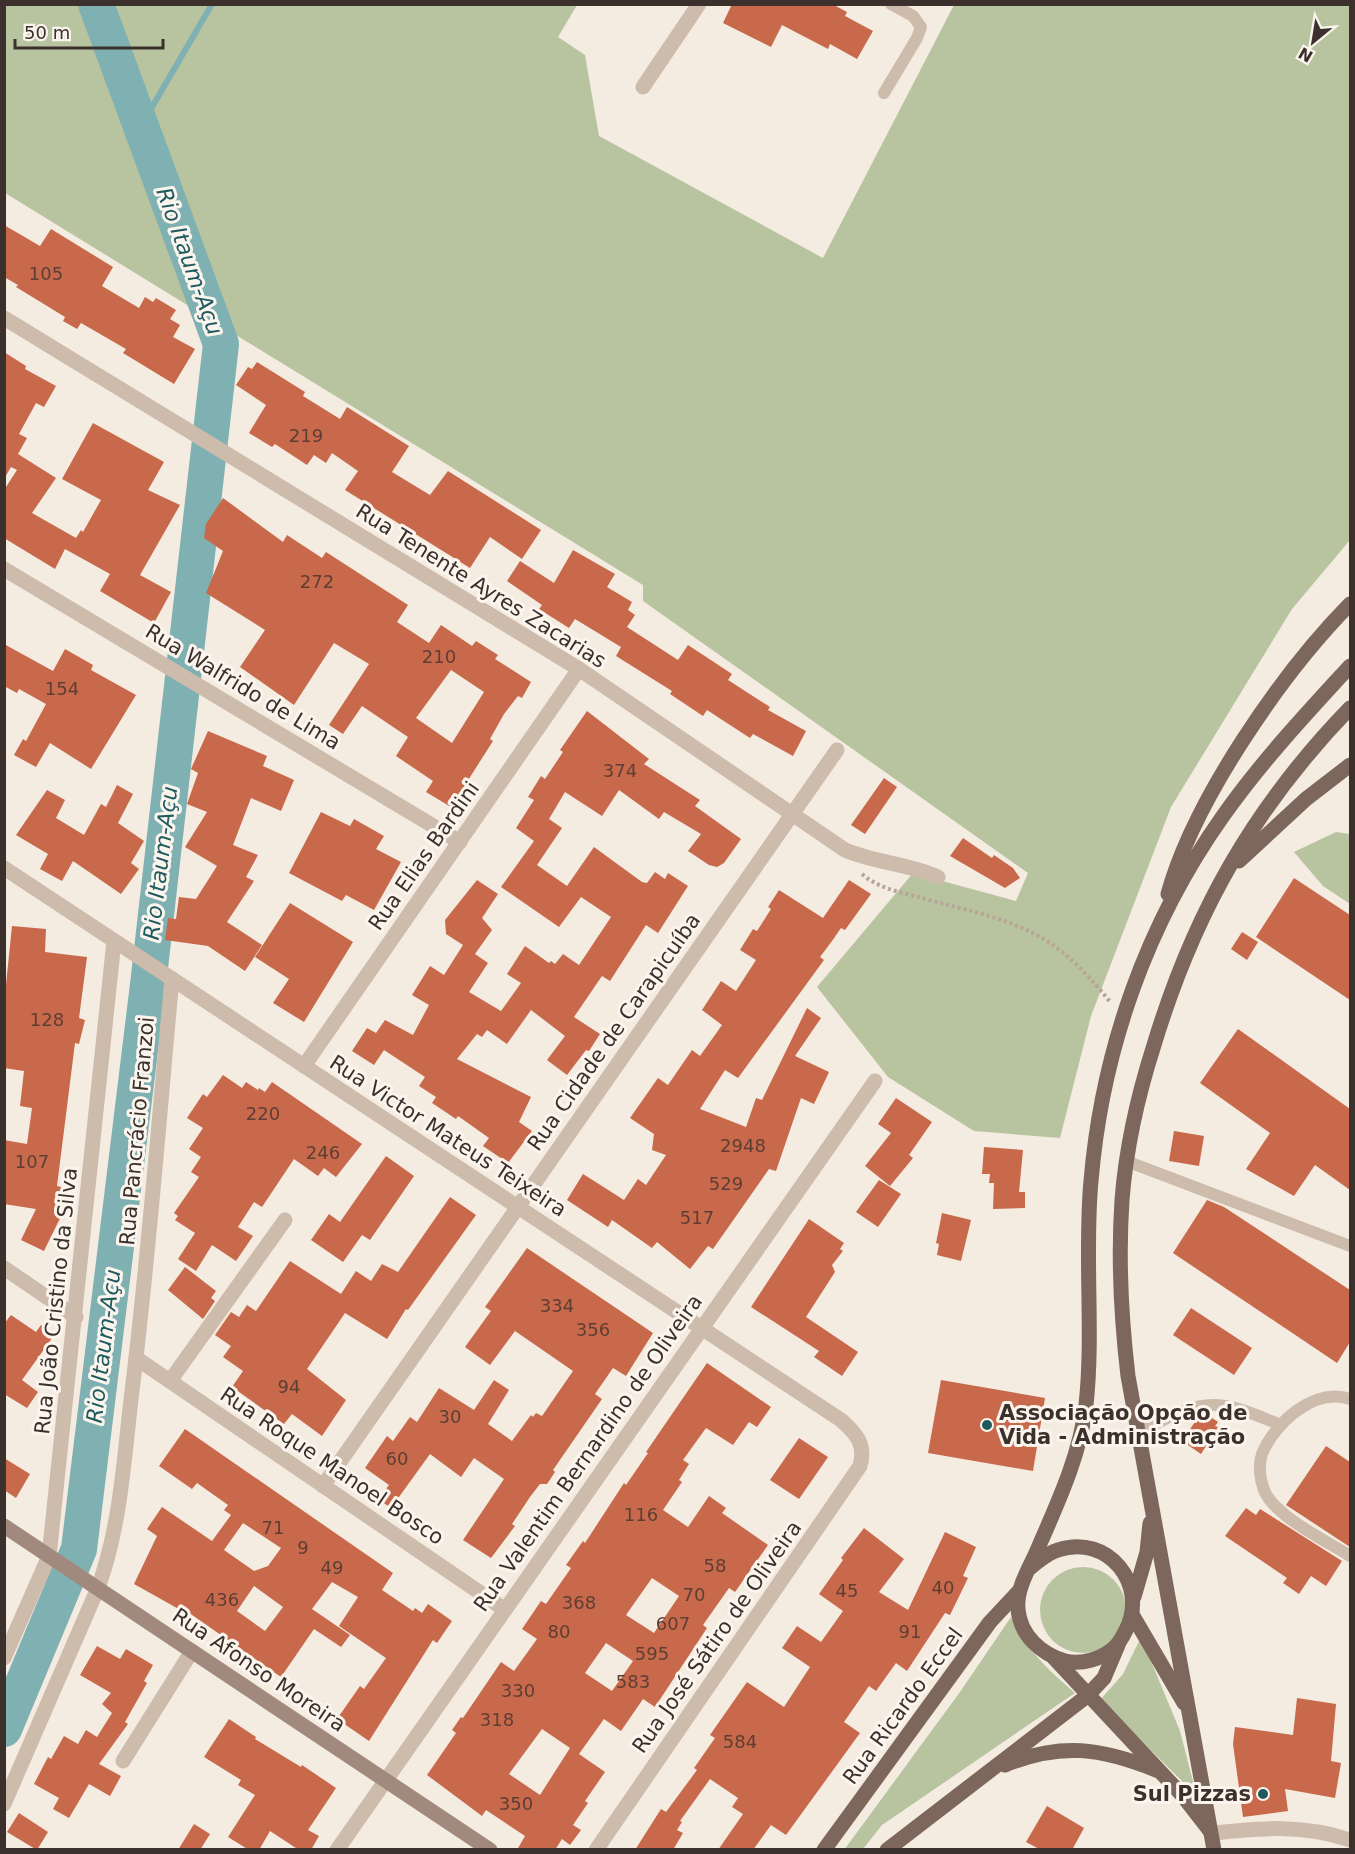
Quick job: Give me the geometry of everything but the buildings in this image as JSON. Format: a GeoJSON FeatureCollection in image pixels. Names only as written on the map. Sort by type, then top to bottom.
{"type":"FeatureCollection","features":[{"type":"Feature","properties":{"kind":"main road"},"geometry":{"type":"LineString","coordinates":[[1118,1645],[1104,1655],[1087,1661],[1069,1662],[1052,1656],[1036,1646],[1024,1630],[1018,1610],[1019,1591],[1065,1484],[1082,1429],[1088,1373],[1091,1181],[1107,1081],[1123,1017],[1161,918],[1177,868],[1194,828],[1229,764],[1298,664],[1350,604]]}},
{"type":"Feature","properties":{"kind":"main road"},"geometry":{"type":"LineString","coordinates":[[1161,918],[1224,815],[1259,769],[1350,666]]}},
{"type":"Feature","properties":{"kind":"main road"},"geometry":{"type":"LineString","coordinates":[[1214,1850],[1128,1376],[1120,1290],[1120,1230],[1126,1161],[1138,1104],[1162,1016],[1181,962],[1221,878],[1282,788],[1350,708]]}},
{"type":"Feature","properties":{"kind":"main road"},"geometry":{"type":"LineString","coordinates":[[1221,878],[1306,799],[1350,765]]}},
{"type":"Feature","properties":{"kind":"main road"},"geometry":{"type":"LineString","coordinates":[[887,1850],[1087,1696],[1104,1678],[1133,1616],[1134,1599],[1147,1552],[1152,1506]]}},
{"type":"Feature","properties":{"kind":"main road"},"geometry":{"type":"LineString","coordinates":[[1030,1568],[1059,1549],[1076,1547],[1093,1549],[1108,1557],[1121,1568],[1130,1583],[1134,1599]]}},
{"type":"Feature","properties":{"kind":"main road","name":"Rua Ricardo Eccel"},"geometry":{"type":"LineString","coordinates":[[824,1850],[990,1622],[1019,1591]]}},
{"type":"Feature","properties":{"kind":"main road"},"geometry":{"type":"LineString","coordinates":[[1133,1616],[1191,1714]]}},
{"type":"Feature","properties":{"kind":"main road"},"geometry":{"type":"LineString","coordinates":[[1052,1656],[1161,1773],[1212,1833]]}},
{"type":"Feature","properties":{"kind":"main road"},"geometry":{"type":"LineString","coordinates":[[989,1773],[1021,1759],[1066,1749],[1109,1753],[1161,1773]]}},
{"type":"Feature","properties":{"kind":"street"},"geometry":{"type":"LineString","coordinates":[[643,87],[699,4]]}},
{"type":"Feature","properties":{"kind":"street","name":"Rua Tenente Ayres Zacarias"},"geometry":{"type":"LineString","coordinates":[[4,318],[579,669],[844,850],[864,858],[910,866],[938,877]]}},
{"type":"Feature","properties":{"kind":"street","name":"Rua Walfrido de Lima"},"geometry":{"type":"LineString","coordinates":[[4,569],[460,842]]}},
{"type":"Feature","properties":{"kind":"street","name":"Rua Elias Bardini"},"geometry":{"type":"LineString","coordinates":[[304,1066],[579,669]]}},
{"type":"Feature","properties":{"kind":"street","name":"Rua Cidade de Carapicuíba"},"geometry":{"type":"LineString","coordinates":[[323,1486],[837,750]]}},
{"type":"Feature","properties":{"kind":"street","name":"Rua Victor Mateus Teixeira"},"geometry":{"type":"LineString","coordinates":[[4,868],[841,1420],[854,1432],[862,1444]]}},
{"type":"Feature","properties":{"kind":"street","name":"Rua João Cristino da Silva"},"geometry":{"type":"LineString","coordinates":[[4,1658],[54,1559],[114,941]]}},
{"type":"Feature","properties":{"kind":"street","name":"Rua Pancrácio Franzoi"},"geometry":{"type":"LineString","coordinates":[[4,1804],[98,1588],[108,1561],[116,1525],[136,1358],[166,975]]}},
{"type":"Feature","properties":{"kind":"street","name":"Rua Valentim Bernardino de Oliveira"},"geometry":{"type":"LineString","coordinates":[[337,1850],[384,1779],[875,1081]]}},
{"type":"Feature","properties":{"kind":"street"},"geometry":{"type":"LineString","coordinates":[[170,1381],[285,1220]]}},
{"type":"Feature","properties":{"kind":"street"},"geometry":{"type":"LineString","coordinates":[[4,1268],[76,1317]]}},
{"type":"Feature","properties":{"kind":"street","name":"Rua Roque Manoel Bosco"},"geometry":{"type":"LineString","coordinates":[[136,1358],[504,1609]]}},
{"type":"Feature","properties":{"kind":"street","name":"Rua José Sátiro de Oliveira"},"geometry":{"type":"LineString","coordinates":[[596,1850],[860,1466],[862,1444]]}},
{"type":"Feature","properties":{"kind":"street","name":"Rua Afonso Moreira"},"geometry":{"type":"LineString","coordinates":[[4,1526],[490,1850]]}},
{"type":"Feature","properties":{"kind":"street"},"geometry":{"type":"LineString","coordinates":[[123,1761],[192,1651]]}},
{"type":"Feature","properties":{"kind":"street"},"geometry":{"type":"LineString","coordinates":[[1212,1833],[1266,1827],[1302,1827],[1350,1840]]}},
{"type":"Feature","properties":{"kind":"lane"},"geometry":{"type":"LineString","coordinates":[[884,93],[917,38],[921,27],[914,16],[891,4]]}},
{"type":"Feature","properties":{"kind":"lane"},"geometry":{"type":"LineString","coordinates":[[1126,1161],[1350,1246]]}},
{"type":"Feature","properties":{"kind":"lane"},"geometry":{"type":"LineString","coordinates":[[1350,1398],[1337,1394],[1317,1398],[1281,1425],[1262,1455],[1260,1472],[1264,1492],[1278,1510],[1350,1556]]}},
{"type":"Feature","properties":{"kind":"lane"},"geometry":{"type":"LineString","coordinates":[[1138,1432],[1191,1408],[1214,1405],[1244,1411],[1281,1425]]}},
{"type":"Feature","properties":{"kind":"path"},"geometry":{"type":"LineString","coordinates":[[844,850],[855,868],[882,887],[1008,920],[1031,930],[1064,950],[1088,973],[1123,1017]]}},
{"type":"Feature","properties":{"kind":"green space"},"geometry":{"type":"Polygon","coordinates":[[[4,5],[577,5],[558,37],[585,55],[599,136],[823,258],[954,5],[1350,5],[1350,540],[1292,609],[1171,807],[1091,1016],[1060,1138],[974,1131],[888,1077],[817,987],[913,873],[1016,901],[1028,873],[643,601],[643,585],[5,193],[4,5]]]}},
{"type":"Feature","properties":{"kind":"green space"},"geometry":{"type":"Polygon","coordinates":[[[1336,832],[1350,834],[1350,904],[1323,886],[1294,852],[1336,832]]]}},
{"type":"Feature","properties":{"kind":"green space"},"geometry":{"type":"Polygon","coordinates":[[[1083,1567],[1099,1571],[1113,1580],[1122,1594],[1126,1610],[1122,1626],[1113,1640],[1099,1649],[1083,1653],[1067,1649],[1053,1640],[1044,1626],[1040,1610],[1044,1594],[1053,1580],[1067,1571],[1083,1567]]]}},
{"type":"Feature","properties":{"kind":"green space"},"geometry":{"type":"Polygon","coordinates":[[[1011,1617],[1023,1639],[1038,1658],[1075,1693],[882,1825],[863,1849],[844,1850],[960,1692],[1011,1617]]]}},
{"type":"Feature","properties":{"kind":"green space"},"geometry":{"type":"Polygon","coordinates":[[[1141,1637],[1180,1731],[1199,1805],[1181,1780],[1100,1700],[1123,1674],[1141,1637]]]}},
{"type":"Feature","properties":{"kind":"waterway","name":"Rio Itaum-Açu"},"geometry":{"type":"LineString","coordinates":[[4,1729],[79,1549],[148,985],[221,344],[96,4]]}},
{"type":"Feature","properties":{"kind":"waterway"},"geometry":{"type":"LineString","coordinates":[[141,126],[212,4]]}},
{"type":"Feature","properties":{"kind":"place","name":"Associação Opção de Vida - Administração"},"geometry":{"type":"Point","coordinates":[987,1425]}},
{"type":"Feature","properties":{"kind":"place","name":"Sul Pizzas"},"geometry":{"type":"Point","coordinates":[1263,1794]}}]}
